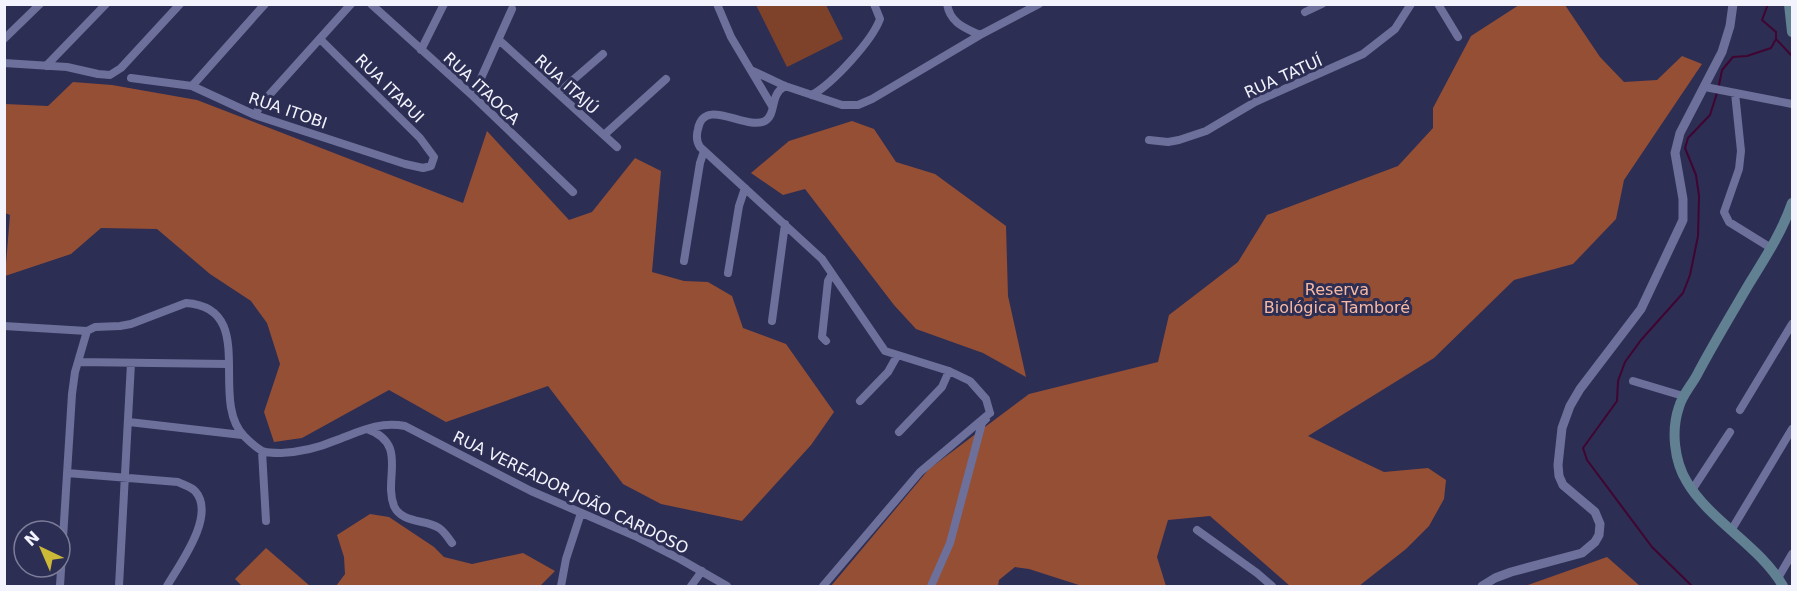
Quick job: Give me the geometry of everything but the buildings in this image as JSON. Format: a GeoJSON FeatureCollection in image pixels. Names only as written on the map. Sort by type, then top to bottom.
{"type":"FeatureCollection","features":[{"type":"Feature","properties":{"kind":"main road"},"geometry":{"type":"LineString","coordinates":[[1789,4],[1792,32]]}},
{"type":"Feature","properties":{"kind":"main road"},"geometry":{"type":"LineString","coordinates":[[1780,582],[1692,489],[1681,471],[1676,448],[1676,419],[1683,396],[1698,375],[1715,340],[1771,248],[1792,205]]}},
{"type":"Feature","properties":{"kind":"street"},"geometry":{"type":"LineString","coordinates":[[4,39],[40,4]]}},
{"type":"Feature","properties":{"kind":"street"},"geometry":{"type":"LineString","coordinates":[[46,66],[106,4]]}},
{"type":"Feature","properties":{"kind":"street"},"geometry":{"type":"LineString","coordinates":[[4,63],[110,75],[121,68],[180,4]]}},
{"type":"Feature","properties":{"kind":"street"},"geometry":{"type":"LineString","coordinates":[[192,86],[265,4]]}},
{"type":"Feature","properties":{"kind":"street"},"geometry":{"type":"LineString","coordinates":[[255,115],[262,103],[351,4]]}},
{"type":"Feature","properties":{"kind":"street","name":"RUA ITAOCA"},"geometry":{"type":"LineString","coordinates":[[371,4],[473,96],[514,138],[573,192]]}},
{"type":"Feature","properties":{"kind":"street"},"geometry":{"type":"LineString","coordinates":[[421,50],[444,4]]}},
{"type":"Feature","properties":{"kind":"street"},"geometry":{"type":"LineString","coordinates":[[717,4],[731,37],[773,106]]}},
{"type":"Feature","properties":{"kind":"street"},"geometry":{"type":"LineString","coordinates":[[812,95],[824,88],[841,72],[873,31],[880,19],[874,4]]}},
{"type":"Feature","properties":{"kind":"street"},"geometry":{"type":"LineString","coordinates":[[947,4],[949,12],[958,25],[980,35]]}},
{"type":"Feature","properties":{"kind":"street"},"geometry":{"type":"LineString","coordinates":[[751,70],[785,86],[842,105],[858,105],[873,99],[980,35],[1039,4]]}},
{"type":"Feature","properties":{"kind":"street"},"geometry":{"type":"LineString","coordinates":[[1305,12],[1322,4]]}},
{"type":"Feature","properties":{"kind":"street","name":"RUA TATUÍ"},"geometry":{"type":"LineString","coordinates":[[1149,140],[1168,142],[1206,131],[1256,102],[1363,54],[1387,38],[1411,4]]}},
{"type":"Feature","properties":{"kind":"street"},"geometry":{"type":"LineString","coordinates":[[1438,4],[1458,37]]}},
{"type":"Feature","properties":{"kind":"street"},"geometry":{"type":"LineString","coordinates":[[1482,586],[1511,572],[1582,553],[1595,542],[1599,535],[1600,524],[1595,512],[1563,485],[1559,476],[1562,428],[1570,406],[1580,389],[1641,309],[1675,240],[1683,220],[1684,210],[1675,146],[1726,41],[1733,4]]}},
{"type":"Feature","properties":{"kind":"street"},"geometry":{"type":"LineString","coordinates":[[473,96],[512,9]]}},
{"type":"Feature","properties":{"kind":"street","name":"RUA ITAPUI"},"geometry":{"type":"LineString","coordinates":[[320,39],[420,138],[432,152],[434,162]]}},
{"type":"Feature","properties":{"kind":"street","name":"RUA ITAJÚ"},"geometry":{"type":"LineString","coordinates":[[499,40],[617,147]]}},
{"type":"Feature","properties":{"kind":"street"},"geometry":{"type":"LineString","coordinates":[[558,93],[603,54]]}},
{"type":"Feature","properties":{"kind":"street","name":"RUA ITOBI"},"geometry":{"type":"LineString","coordinates":[[131,78],[192,86],[255,115],[418,168],[429,167],[434,162]]}},
{"type":"Feature","properties":{"kind":"street"},"geometry":{"type":"LineString","coordinates":[[604,135],[666,79]]}},
{"type":"Feature","properties":{"kind":"street"},"geometry":{"type":"LineString","coordinates":[[785,86],[776,94],[769,118],[760,122],[715,114],[707,116],[701,121],[697,132],[698,143],[822,259],[885,351],[949,371],[970,381],[986,399],[990,413]]}},
{"type":"Feature","properties":{"kind":"street"},"geometry":{"type":"LineString","coordinates":[[1705,87],[1792,104]]}},
{"type":"Feature","properties":{"kind":"street"},"geometry":{"type":"LineString","coordinates":[[1735,93],[1741,151],[1739,169],[1724,212],[1729,222],[1771,248]]}},
{"type":"Feature","properties":{"kind":"street"},"geometry":{"type":"LineString","coordinates":[[684,261],[699,167],[704,151]]}},
{"type":"Feature","properties":{"kind":"street"},"geometry":{"type":"LineString","coordinates":[[728,273],[739,206],[745,188]]}},
{"type":"Feature","properties":{"kind":"street"},"geometry":{"type":"LineString","coordinates":[[772,321],[785,224]]}},
{"type":"Feature","properties":{"kind":"street"},"geometry":{"type":"LineString","coordinates":[[826,341],[822,337],[828,281],[832,273]]}},
{"type":"Feature","properties":{"kind":"street"},"geometry":{"type":"LineString","coordinates":[[826,298],[834,292],[843,291]]}},
{"type":"Feature","properties":{"kind":"street"},"geometry":{"type":"LineString","coordinates":[[4,326],[87,331],[95,327],[131,324],[186,303],[198,304],[217,315],[223,323],[229,346],[229,395],[232,412],[243,435],[262,451],[266,521]]}},
{"type":"Feature","properties":{"kind":"street"},"geometry":{"type":"LineString","coordinates":[[1740,410],[1792,324]]}},
{"type":"Feature","properties":{"kind":"street"},"geometry":{"type":"LineString","coordinates":[[60,586],[70,410],[75,372],[87,331]]}},
{"type":"Feature","properties":{"kind":"street"},"geometry":{"type":"LineString","coordinates":[[860,401],[888,372],[897,356]]}},
{"type":"Feature","properties":{"kind":"street"},"geometry":{"type":"LineString","coordinates":[[78,362],[228,364]]}},
{"type":"Feature","properties":{"kind":"street"},"geometry":{"type":"LineString","coordinates":[[119,586],[131,363]]}},
{"type":"Feature","properties":{"kind":"street"},"geometry":{"type":"LineString","coordinates":[[899,432],[942,387],[949,371]]}},
{"type":"Feature","properties":{"kind":"street"},"geometry":{"type":"LineString","coordinates":[[1633,381],[1683,396]]}},
{"type":"Feature","properties":{"kind":"street"},"geometry":{"type":"LineString","coordinates":[[823,586],[920,472],[990,413]]}},
{"type":"Feature","properties":{"kind":"street"},"geometry":{"type":"LineString","coordinates":[[932,586],[950,543],[982,423],[990,413]]}},
{"type":"Feature","properties":{"kind":"street"},"geometry":{"type":"LineString","coordinates":[[129,422],[243,435]]}},
{"type":"Feature","properties":{"kind":"street","name":"RUA VEREADOR JOÃO CARDOSO"},"geometry":{"type":"LineString","coordinates":[[262,451],[291,452],[314,447],[366,428],[384,424],[405,426],[531,491],[635,536],[725,585]]}},
{"type":"Feature","properties":{"kind":"street"},"geometry":{"type":"LineString","coordinates":[[366,428],[378,433],[391,452],[392,495],[398,512],[414,521],[438,527],[452,543]]}},
{"type":"Feature","properties":{"kind":"street"},"geometry":{"type":"LineString","coordinates":[[1732,529],[1792,429]]}},
{"type":"Feature","properties":{"kind":"street"},"geometry":{"type":"LineString","coordinates":[[1692,489],[1730,432]]}},
{"type":"Feature","properties":{"kind":"street"},"geometry":{"type":"LineString","coordinates":[[67,473],[178,482],[195,491],[201,506],[197,532],[166,586]]}},
{"type":"Feature","properties":{"kind":"street"},"geometry":{"type":"LineString","coordinates":[[561,586],[566,559],[581,513]]}},
{"type":"Feature","properties":{"kind":"street"},"geometry":{"type":"LineString","coordinates":[[1197,530],[1272,586]]}},
{"type":"Feature","properties":{"kind":"street"},"geometry":{"type":"LineString","coordinates":[[1780,582],[1792,554]]}},
{"type":"Feature","properties":{"kind":"street"},"geometry":{"type":"LineString","coordinates":[[691,586],[702,572]]}},
{"type":"Feature","properties":{"kind":"street"},"geometry":{"type":"LineString","coordinates":[[712,586],[725,585]]}},
{"type":"Feature","properties":{"kind":"shaded area"},"geometry":{"type":"Polygon","coordinates":[[[756,5],[826,5],[843,39],[787,67],[756,5]]]}},
{"type":"Feature","properties":{"kind":"green space","name":"Reserva Biológica Tamboré"},"geometry":{"type":"Polygon","coordinates":[[[1519,5],[1565,5],[1600,57],[1624,82],[1657,80],[1682,56],[1702,64],[1624,180],[1616,219],[1573,264],[1514,280],[1434,358],[1308,436],[1384,472],[1428,468],[1446,480],[1444,499],[1429,526],[1406,549],[1359,586],[1290,586],[1210,516],[1168,520],[1157,557],[1166,586],[1082,586],[1029,569],[1015,567],[999,580],[998,586],[831,586],[929,469],[1029,394],[1158,362],[1169,315],[1238,262],[1267,215],[1398,166],[1433,128],[1433,108],[1471,36],[1519,5]]]}},
{"type":"Feature","properties":{"kind":"green space"},"geometry":{"type":"Polygon","coordinates":[[[73,82],[112,85],[197,100],[463,203],[487,131],[569,220],[592,212],[635,158],[661,171],[652,272],[684,281],[708,282],[732,296],[743,328],[786,344],[834,412],[811,445],[742,521],[661,504],[623,484],[548,386],[446,422],[389,390],[302,438],[274,442],[264,412],[280,364],[267,323],[251,301],[210,274],[157,229],[101,228],[71,254],[5,276],[10,215],[5,213],[5,104],[48,106],[73,82]]]}},
{"type":"Feature","properties":{"kind":"green space"},"geometry":{"type":"Polygon","coordinates":[[[852,121],[874,129],[896,162],[935,174],[1006,226],[1008,296],[1026,377],[983,353],[916,329],[894,305],[805,189],[783,195],[751,173],[789,141],[852,121]]]}},
{"type":"Feature","properties":{"kind":"green space"},"geometry":{"type":"Polygon","coordinates":[[[370,514],[389,517],[434,547],[444,557],[472,564],[523,553],[555,571],[540,586],[336,586],[345,574],[344,557],[337,535],[370,514]]]}},
{"type":"Feature","properties":{"kind":"green space"},"geometry":{"type":"Polygon","coordinates":[[[266,548],[310,586],[242,586],[235,579],[266,548]]]}},
{"type":"Feature","properties":{"kind":"green space"},"geometry":{"type":"Polygon","coordinates":[[[1607,557],[1640,586],[1525,586],[1607,557]]]}},
{"type":"Feature","properties":{"kind":"waterway"},"geometry":{"type":"LineString","coordinates":[[1719,85],[1722,70],[1733,57],[1747,56],[1771,48],[1776,39],[1776,32],[1762,20],[1768,4]]}},
{"type":"Feature","properties":{"kind":"waterway"},"geometry":{"type":"LineString","coordinates":[[1776,39],[1792,56]]}},
{"type":"Feature","properties":{"kind":"waterway"},"geometry":{"type":"LineString","coordinates":[[1692,586],[1652,547],[1587,460],[1583,448],[1617,401],[1618,381],[1625,362],[1641,340],[1683,293],[1690,275],[1698,236],[1699,196],[1696,175],[1685,148],[1688,138],[1710,115],[1717,93]]}}]}
